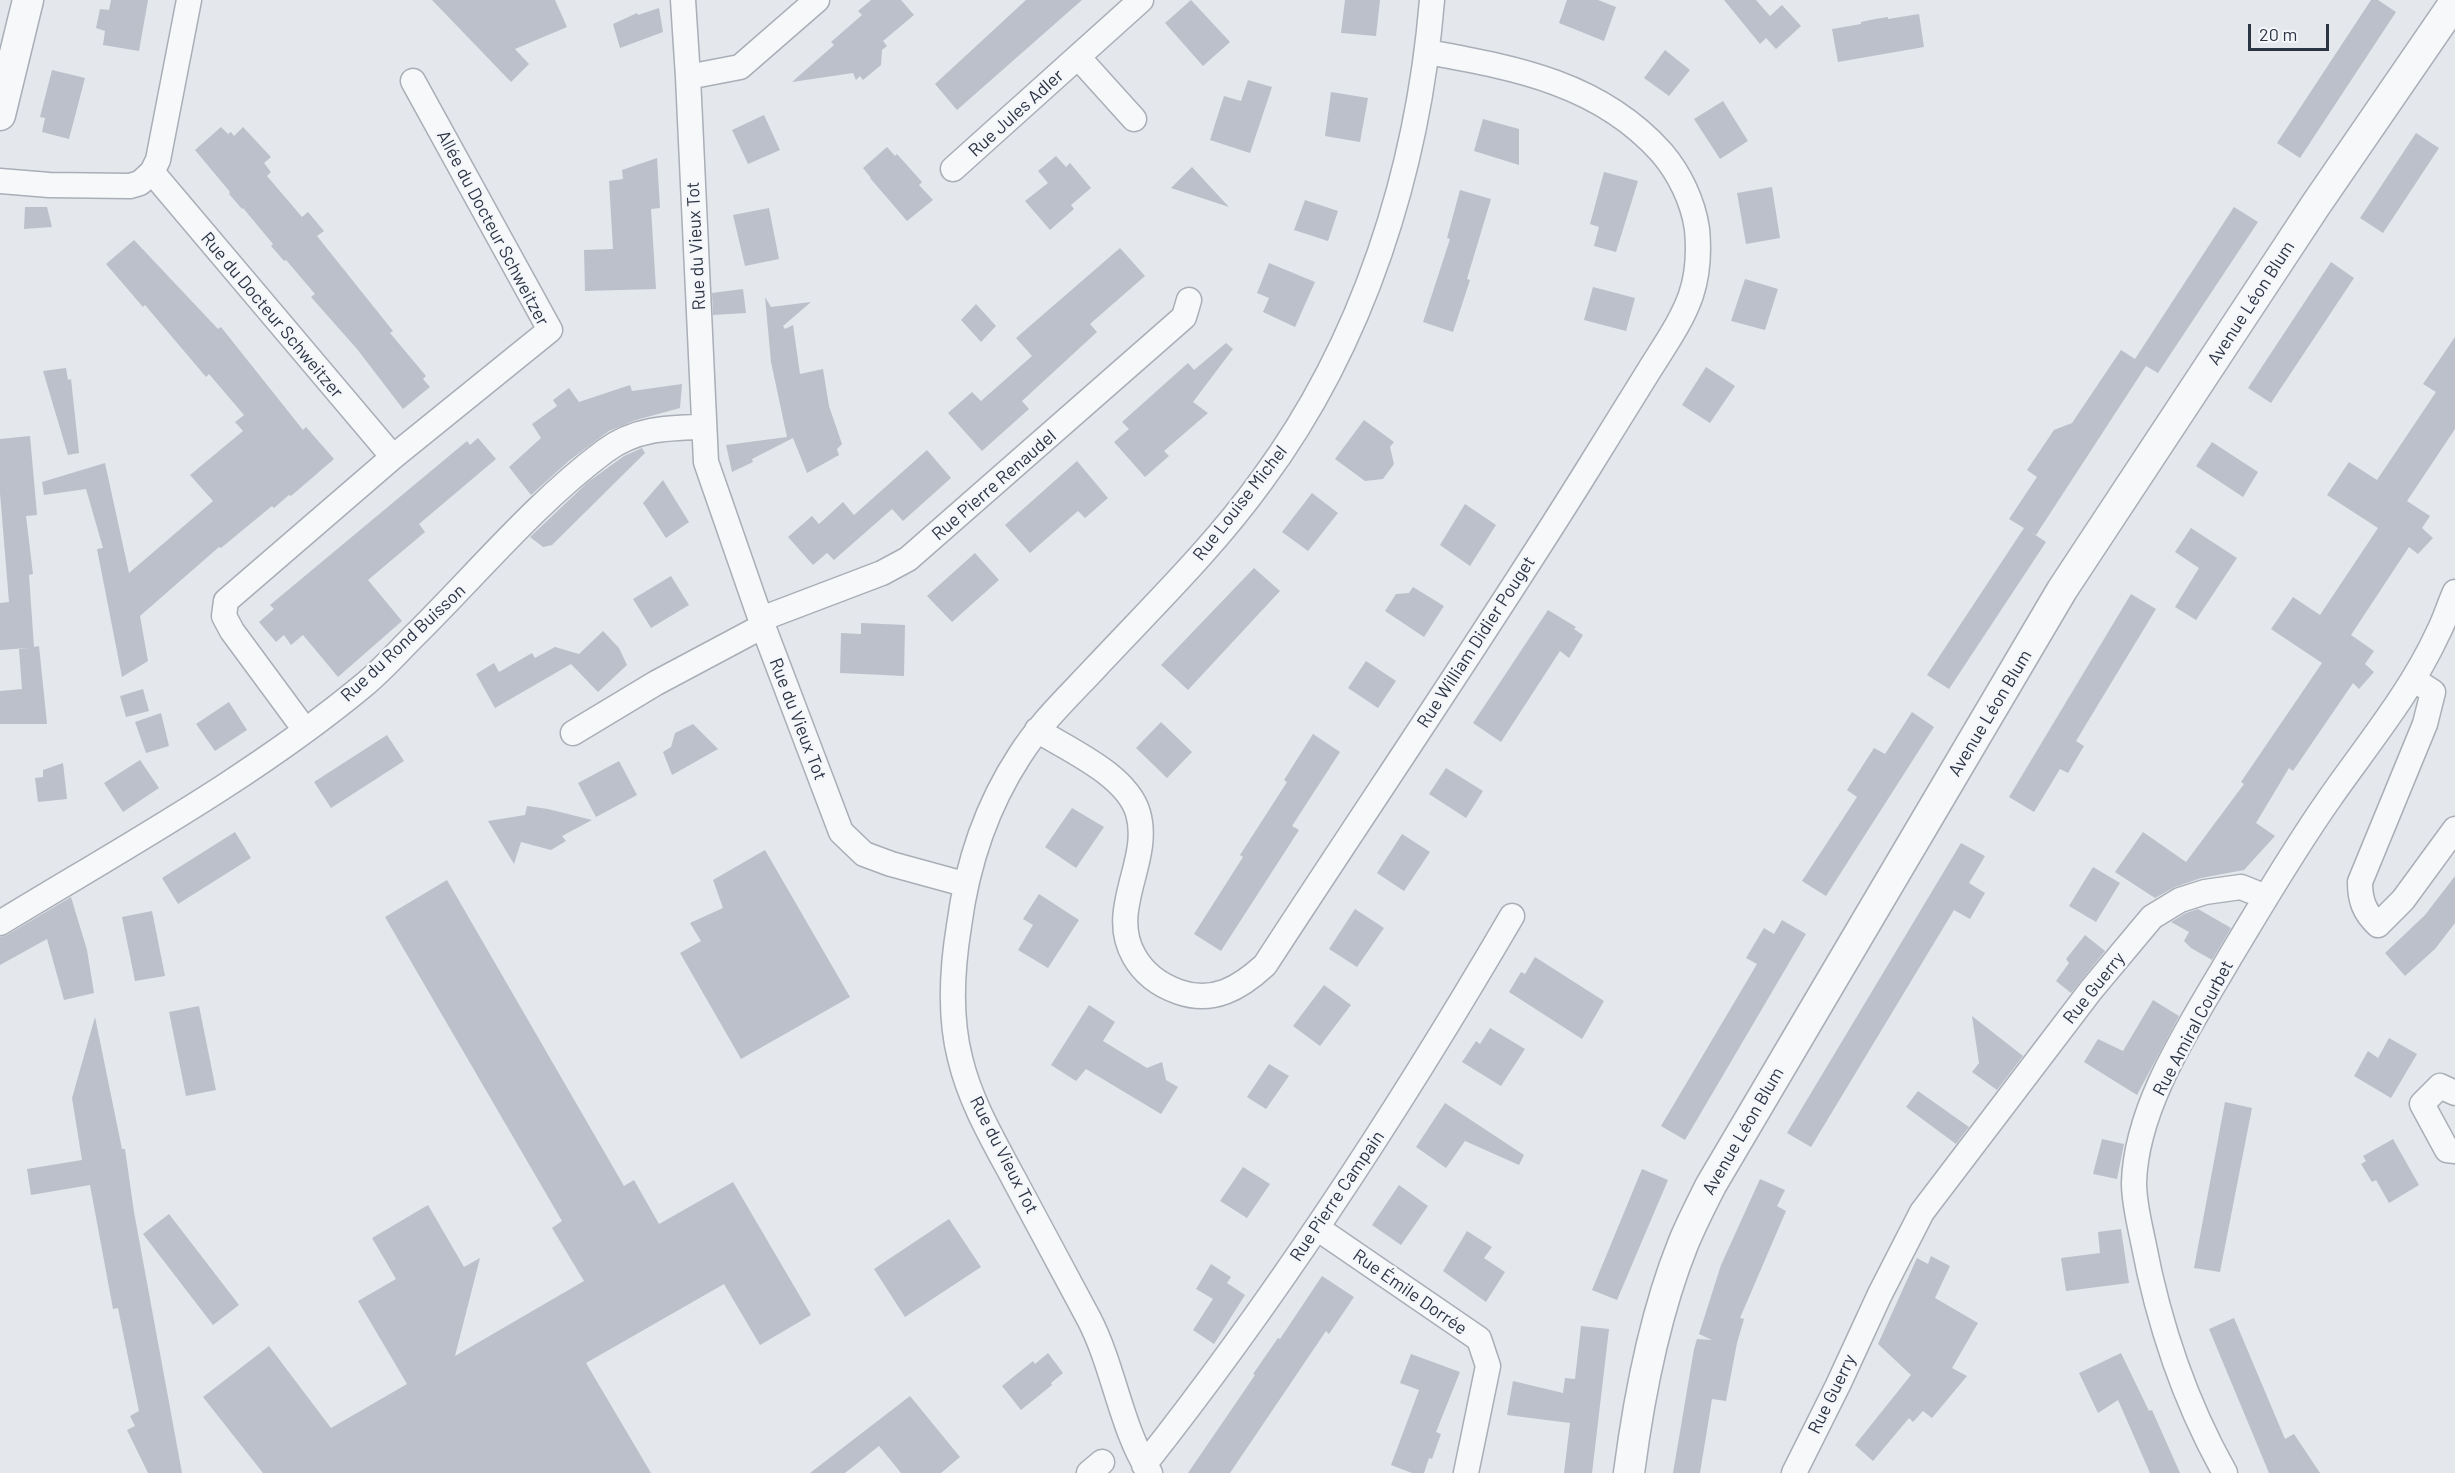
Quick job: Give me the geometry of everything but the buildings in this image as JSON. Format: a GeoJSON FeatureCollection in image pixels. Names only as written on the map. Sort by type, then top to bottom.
{"type":"FeatureCollection","features":[{"type":"Feature","properties":{"kind":"street"},"geometry":{"type":"LineString","coordinates":[[0,115],[28,0]]}},
{"type":"Feature","properties":{"kind":"street"},"geometry":{"type":"LineString","coordinates":[[0,181],[49,185],[130,186],[140,183],[152,172],[158,160],[189,0]]}},
{"type":"Feature","properties":{"kind":"street","name":"Rue du Vieux Tot"},"geometry":{"type":"LineString","coordinates":[[683,0],[706,462],[762,622],[841,832],[864,854],[891,864],[964,884],[956,947],[953,1003],[960,1057],[979,1113],[1100,1340],[1134,1442],[1147,1469]]}},
{"type":"Feature","properties":{"kind":"street"},"geometry":{"type":"LineString","coordinates":[[688,78],[740,67],[817,0]]}},
{"type":"Feature","properties":{"kind":"street","name":"Rue Jules Adler"},"geometry":{"type":"LineString","coordinates":[[953,169],[1141,0]]}},
{"type":"Feature","properties":{"kind":"street","name":"Rue Louise Michel"},"geometry":{"type":"LineString","coordinates":[[964,884],[985,819],[1005,778],[1037,730],[1210,545],[1263,480],[1317,395],[1347,334],[1386,234],[1407,165],[1428,52],[1432,0]]}},
{"type":"Feature","properties":{"kind":"street","name":"Avenue Léon Blum"},"geometry":{"type":"LineString","coordinates":[[1629,1473],[1636,1418],[1656,1329],[1683,1244],[1716,1176],[2062,590],[2315,206],[2455,2]]}},
{"type":"Feature","properties":{"kind":"street","name":"Rue William Didier Pouget"},"geometry":{"type":"LineString","coordinates":[[1037,730],[1119,782],[1131,798],[1138,813],[1140,839],[1124,921],[1125,937],[1140,967],[1165,987],[1204,997],[1224,992],[1246,982],[1265,965],[1559,515],[1676,328],[1691,294],[1698,262],[1697,227],[1689,198],[1672,165],[1649,138],[1628,119],[1596,99],[1545,78],[1496,64],[1428,52]]}},
{"type":"Feature","properties":{"kind":"street","name":"Rue Jules Adler"},"geometry":{"type":"LineString","coordinates":[[1078,57],[1134,119]]}},
{"type":"Feature","properties":{"kind":"street","name":"Allée du Docteur Schweitzer"},"geometry":{"type":"LineString","coordinates":[[393,457],[550,330],[413,81]]}},
{"type":"Feature","properties":{"kind":"street","name":"Rue du Docteur Schweitzer"},"geometry":{"type":"LineString","coordinates":[[152,172],[393,457]]}},
{"type":"Feature","properties":{"kind":"street","name":"Rue Pierre Renaudel"},"geometry":{"type":"LineString","coordinates":[[762,622],[882,573],[908,560],[1184,317],[1189,300]]}},
{"type":"Feature","properties":{"kind":"street","name":"Rue du Rond Buisson"},"geometry":{"type":"LineString","coordinates":[[0,923],[193,806],[305,730],[381,669],[535,513],[606,451],[632,435],[668,428],[704,427]]}},
{"type":"Feature","properties":{"kind":"street"},"geometry":{"type":"LineString","coordinates":[[305,730],[232,631],[224,616],[226,601],[393,457]]}},
{"type":"Feature","properties":{"kind":"street"},"geometry":{"type":"LineString","coordinates":[[2266,897],[2326,803],[2413,679],[2438,633],[2455,592]]}},
{"type":"Feature","properties":{"kind":"street"},"geometry":{"type":"LineString","coordinates":[[573,734],[762,622]]}},
{"type":"Feature","properties":{"kind":"street"},"geometry":{"type":"LineString","coordinates":[[2413,679],[2433,692],[2425,724],[2360,882],[2360,898],[2367,915],[2378,925],[2403,900],[2455,829]]}},
{"type":"Feature","properties":{"kind":"street","name":"Rue Guerry"},"geometry":{"type":"LineString","coordinates":[[1794,1473],[1922,1212],[2091,990],[2152,917],[2180,900],[2205,892],[2241,886],[2266,897]]}},
{"type":"Feature","properties":{"kind":"street","name":"Rue Amiral Courbet"},"geometry":{"type":"LineString","coordinates":[[2225,1473],[2197,1417],[2153,1294],[2134,1183],[2140,1142],[2156,1093],[2188,1029],[2266,897]]}},
{"type":"Feature","properties":{"kind":"street","name":"Rue Pierre Campain"},"geometry":{"type":"LineString","coordinates":[[1147,1469],[1317,1228],[1449,1024],[1512,916]]}},
{"type":"Feature","properties":{"kind":"street"},"geometry":{"type":"LineString","coordinates":[[2455,1093],[2440,1086],[2422,1104],[2447,1150],[2455,1151]]}},
{"type":"Feature","properties":{"kind":"street","name":"Rue Émile Dorrée"},"geometry":{"type":"LineString","coordinates":[[1317,1228],[1479,1339],[1488,1366],[1466,1473]]}}]}
